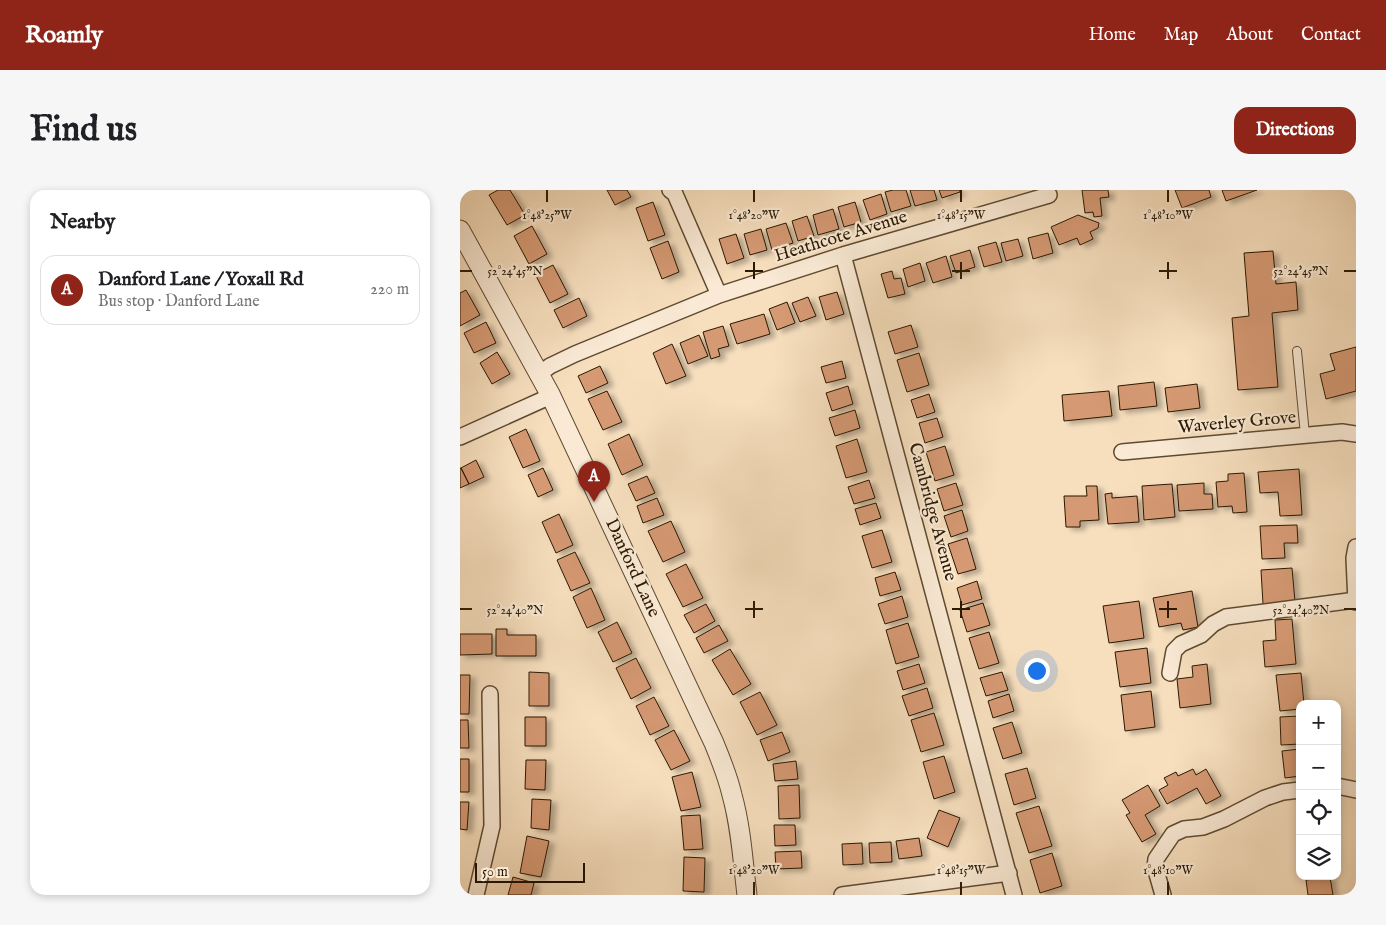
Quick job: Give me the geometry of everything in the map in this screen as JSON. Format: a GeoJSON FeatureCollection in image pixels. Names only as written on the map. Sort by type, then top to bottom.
{"type":"FeatureCollection","features":[{"type":"Feature","properties":{"kind":"street"},"geometry":{"type":"LineString","coordinates":[[670,190],[675,194],[719,295]]}},
{"type":"Feature","properties":{"kind":"street","name":"Heathcote Avenue"},"geometry":{"type":"LineString","coordinates":[[539,374],[550,366],[575,354],[719,295],[843,255],[1048,195]]}},
{"type":"Feature","properties":{"kind":"street","name":"Danford Lane"},"geometry":{"type":"LineString","coordinates":[[460,230],[550,394],[724,767],[739,824],[747,895]]}},
{"type":"Feature","properties":{"kind":"street","name":"Cambridge Avenue"},"geometry":{"type":"LineString","coordinates":[[843,255],[1014,895]]}},
{"type":"Feature","properties":{"kind":"street"},"geometry":{"type":"LineString","coordinates":[[460,437],[542,400],[550,394]]}},
{"type":"Feature","properties":{"kind":"street","name":"Waverley Grove"},"geometry":{"type":"LineString","coordinates":[[1122,452],[1342,432],[1356,434]]}},
{"type":"Feature","properties":{"kind":"street"},"geometry":{"type":"LineString","coordinates":[[1170,674],[1174,651],[1181,644],[1201,636],[1213,624],[1226,617],[1356,601],[1354,558],[1356,547]]}},
{"type":"Feature","properties":{"kind":"street"},"geometry":{"type":"LineString","coordinates":[[476,895],[492,826],[490,694]]}},
{"type":"Feature","properties":{"kind":"street"},"geometry":{"type":"LineString","coordinates":[[1341,786],[1356,790]]}},
{"type":"Feature","properties":{"kind":"street"},"geometry":{"type":"LineString","coordinates":[[1163,895],[1154,867],[1156,859],[1174,834],[1184,828],[1202,827],[1224,819],[1265,798],[1283,792],[1296,790]]}},
{"type":"Feature","properties":{"kind":"street"},"geometry":{"type":"LineString","coordinates":[[842,895],[1009,873]]}},
{"type":"Feature","properties":{"kind":"lane"},"geometry":{"type":"LineString","coordinates":[[1297,351],[1305,435]]}},
{"type":"Feature","properties":{"kind":"building"},"geometry":{"type":"Polygon","coordinates":[[[498,190],[510,190],[525,215],[507,225],[489,195],[498,190]]]}},
{"type":"Feature","properties":{"kind":"building"},"geometry":{"type":"Polygon","coordinates":[[[607,190],[627,190],[631,197],[615,205],[607,190]]]}},
{"type":"Feature","properties":{"kind":"building"},"geometry":{"type":"Polygon","coordinates":[[[906,190],[911,206],[891,212],[885,192],[906,190]]]}},
{"type":"Feature","properties":{"kind":"building"},"geometry":{"type":"Polygon","coordinates":[[[910,190],[934,190],[937,200],[915,206],[910,190]]]}},
{"type":"Feature","properties":{"kind":"building"},"geometry":{"type":"Polygon","coordinates":[[[939,190],[960,190],[960,192],[942,198],[939,190]]]}},
{"type":"Feature","properties":{"kind":"building"},"geometry":{"type":"Polygon","coordinates":[[[1082,190],[1108,190],[1109,197],[1100,198],[1102,216],[1094,217],[1093,212],[1085,213],[1082,190]]]}},
{"type":"Feature","properties":{"kind":"building"},"geometry":{"type":"Polygon","coordinates":[[[1175,190],[1209,190],[1211,197],[1182,208],[1175,190]]]}},
{"type":"Feature","properties":{"kind":"building"},"geometry":{"type":"Polygon","coordinates":[[[1222,190],[1257,190],[1226,201],[1222,190]]]}},
{"type":"Feature","properties":{"kind":"building"},"geometry":{"type":"Polygon","coordinates":[[[881,194],[887,214],[870,220],[863,200],[881,194]]]}},
{"type":"Feature","properties":{"kind":"building"},"geometry":{"type":"Polygon","coordinates":[[[653,202],[665,235],[648,241],[636,208],[653,202]]]}},
{"type":"Feature","properties":{"kind":"building"},"geometry":{"type":"Polygon","coordinates":[[[855,202],[861,222],[844,227],[838,207],[855,202]]]}},
{"type":"Feature","properties":{"kind":"building"},"geometry":{"type":"Polygon","coordinates":[[[833,209],[839,229],[818,235],[813,215],[833,209]]]}},
{"type":"Feature","properties":{"kind":"building"},"geometry":{"type":"Polygon","coordinates":[[[1078,215],[1099,223],[1098,228],[1090,232],[1093,239],[1080,245],[1077,238],[1059,245],[1051,227],[1078,215]]]}},
{"type":"Feature","properties":{"kind":"building"},"geometry":{"type":"Polygon","coordinates":[[[807,216],[814,236],[798,241],[792,221],[807,216]]]}},
{"type":"Feature","properties":{"kind":"building"},"geometry":{"type":"Polygon","coordinates":[[[786,223],[793,243],[772,250],[766,229],[786,223]]]}},
{"type":"Feature","properties":{"kind":"building"},"geometry":{"type":"Polygon","coordinates":[[[532,226],[547,254],[529,264],[514,236],[532,226]]]}},
{"type":"Feature","properties":{"kind":"building"},"geometry":{"type":"Polygon","coordinates":[[[761,229],[767,250],[750,255],[744,234],[761,229]]]}},
{"type":"Feature","properties":{"kind":"building"},"geometry":{"type":"Polygon","coordinates":[[[1048,233],[1053,253],[1033,259],[1028,238],[1048,233]]]}},
{"type":"Feature","properties":{"kind":"building"},"geometry":{"type":"Polygon","coordinates":[[[736,234],[744,258],[727,264],[719,239],[736,234]]]}},
{"type":"Feature","properties":{"kind":"building"},"geometry":{"type":"Polygon","coordinates":[[[1018,239],[1023,256],[1006,261],[1001,243],[1018,239]]]}},
{"type":"Feature","properties":{"kind":"building"},"geometry":{"type":"Polygon","coordinates":[[[668,241],[679,272],[662,279],[650,248],[668,241]]]}},
{"type":"Feature","properties":{"kind":"building"},"geometry":{"type":"Polygon","coordinates":[[[996,242],[1002,262],[984,267],[978,247],[996,242]]]}},
{"type":"Feature","properties":{"kind":"building"},"geometry":{"type":"Polygon","coordinates":[[[970,250],[975,267],[956,273],[950,256],[970,250]]]}},
{"type":"Feature","properties":{"kind":"building"},"geometry":{"type":"Polygon","coordinates":[[[1273,251],[1276,284],[1296,282],[1298,310],[1272,313],[1278,387],[1238,390],[1232,318],[1249,316],[1244,253],[1273,251]]]}},
{"type":"Feature","properties":{"kind":"building"},"geometry":{"type":"Polygon","coordinates":[[[946,256],[952,277],[933,283],[926,263],[946,256]]]}},
{"type":"Feature","properties":{"kind":"building"},"geometry":{"type":"Polygon","coordinates":[[[920,263],[925,281],[908,287],[903,269],[920,263]]]}},
{"type":"Feature","properties":{"kind":"building"},"geometry":{"type":"Polygon","coordinates":[[[553,265],[568,294],[550,303],[535,274],[553,265]]]}},
{"type":"Feature","properties":{"kind":"building"},"geometry":{"type":"Polygon","coordinates":[[[892,271],[894,279],[901,278],[905,294],[888,298],[881,274],[892,271]]]}},
{"type":"Feature","properties":{"kind":"building"},"geometry":{"type":"Polygon","coordinates":[[[466,290],[480,315],[460,326],[460,293],[466,290]]]}},
{"type":"Feature","properties":{"kind":"building"},"geometry":{"type":"Polygon","coordinates":[[[837,292],[844,314],[826,320],[819,297],[837,292]]]}},
{"type":"Feature","properties":{"kind":"building"},"geometry":{"type":"Polygon","coordinates":[[[808,297],[816,316],[800,322],[792,303],[808,297]]]}},
{"type":"Feature","properties":{"kind":"building"},"geometry":{"type":"Polygon","coordinates":[[[579,298],[587,316],[563,328],[554,310],[579,298]]]}},
{"type":"Feature","properties":{"kind":"building"},"geometry":{"type":"Polygon","coordinates":[[[787,302],[795,323],[777,330],[769,309],[787,302]]]}},
{"type":"Feature","properties":{"kind":"building"},"geometry":{"type":"Polygon","coordinates":[[[764,314],[770,334],[737,344],[730,324],[764,314]]]}},
{"type":"Feature","properties":{"kind":"building"},"geometry":{"type":"Polygon","coordinates":[[[486,322],[496,343],[474,353],[464,333],[486,322]]]}},
{"type":"Feature","properties":{"kind":"building"},"geometry":{"type":"Polygon","coordinates":[[[911,325],[918,347],[895,354],[888,332],[911,325]]]}},
{"type":"Feature","properties":{"kind":"building"},"geometry":{"type":"Polygon","coordinates":[[[723,326],[729,346],[718,349],[720,356],[711,359],[703,332],[723,326]]]}},
{"type":"Feature","properties":{"kind":"building"},"geometry":{"type":"Polygon","coordinates":[[[699,335],[708,356],[688,364],[680,343],[699,335]]]}},
{"type":"Feature","properties":{"kind":"building"},"geometry":{"type":"Polygon","coordinates":[[[672,344],[686,376],[666,384],[653,353],[672,344]]]}},
{"type":"Feature","properties":{"kind":"building"},"geometry":{"type":"Polygon","coordinates":[[[1356,347],[1356,391],[1326,399],[1320,374],[1335,370],[1330,354],[1356,347]]]}},
{"type":"Feature","properties":{"kind":"building"},"geometry":{"type":"Polygon","coordinates":[[[497,352],[510,374],[492,384],[480,363],[497,352]]]}},
{"type":"Feature","properties":{"kind":"building"},"geometry":{"type":"Polygon","coordinates":[[[919,353],[929,385],[907,392],[897,360],[919,353]]]}},
{"type":"Feature","properties":{"kind":"building"},"geometry":{"type":"Polygon","coordinates":[[[842,361],[846,378],[826,383],[821,367],[842,361]]]}},
{"type":"Feature","properties":{"kind":"building"},"geometry":{"type":"Polygon","coordinates":[[[600,366],[608,383],[586,393],[578,376],[600,366]]]}},
{"type":"Feature","properties":{"kind":"building"},"geometry":{"type":"Polygon","coordinates":[[[1154,382],[1157,406],[1120,410],[1118,386],[1154,382]]]}},
{"type":"Feature","properties":{"kind":"building"},"geometry":{"type":"Polygon","coordinates":[[[1197,384],[1200,408],[1168,412],[1165,388],[1197,384]]]}},
{"type":"Feature","properties":{"kind":"building"},"geometry":{"type":"Polygon","coordinates":[[[848,386],[853,404],[832,411],[826,393],[848,386]]]}},
{"type":"Feature","properties":{"kind":"building"},"geometry":{"type":"Polygon","coordinates":[[[607,391],[622,422],[603,430],[588,399],[607,391]]]}},
{"type":"Feature","properties":{"kind":"building"},"geometry":{"type":"Polygon","coordinates":[[[1109,391],[1112,416],[1064,421],[1062,395],[1109,391]]]}},
{"type":"Feature","properties":{"kind":"building"},"geometry":{"type":"Polygon","coordinates":[[[929,394],[935,412],[917,418],[911,400],[929,394]]]}},
{"type":"Feature","properties":{"kind":"building"},"geometry":{"type":"Polygon","coordinates":[[[855,410],[860,428],[835,436],[829,418],[855,410]]]}},
{"type":"Feature","properties":{"kind":"building"},"geometry":{"type":"Polygon","coordinates":[[[937,418],[943,437],[925,443],[919,423],[937,418]]]}},
{"type":"Feature","properties":{"kind":"building"},"geometry":{"type":"Polygon","coordinates":[[[526,429],[540,461],[523,468],[509,437],[526,429]]]}},
{"type":"Feature","properties":{"kind":"building"},"geometry":{"type":"Polygon","coordinates":[[[629,434],[643,465],[622,475],[608,444],[629,434]]]}},
{"type":"Feature","properties":{"kind":"building"},"geometry":{"type":"Polygon","coordinates":[[[857,439],[867,472],[846,478],[836,446],[857,439]]]}},
{"type":"Feature","properties":{"kind":"building"},"geometry":{"type":"Polygon","coordinates":[[[945,446],[954,475],[935,481],[926,452],[945,446]]]}},
{"type":"Feature","properties":{"kind":"building"},"geometry":{"type":"Polygon","coordinates":[[[476,460],[484,477],[469,484],[461,468],[476,460]]]}},
{"type":"Feature","properties":{"kind":"building"},"geometry":{"type":"Polygon","coordinates":[[[460,468],[469,484],[460,488],[460,468]]]}},
{"type":"Feature","properties":{"kind":"building"},"geometry":{"type":"Polygon","coordinates":[[[543,468],[553,490],[538,497],[528,475],[543,468]]]}},
{"type":"Feature","properties":{"kind":"building"},"geometry":{"type":"Polygon","coordinates":[[[1299,469],[1302,515],[1280,516],[1278,492],[1260,493],[1258,472],[1299,469]]]}},
{"type":"Feature","properties":{"kind":"building"},"geometry":{"type":"Polygon","coordinates":[[[1244,473],[1247,512],[1233,513],[1232,506],[1218,507],[1216,482],[1228,481],[1228,474],[1244,473]]]}},
{"type":"Feature","properties":{"kind":"building"},"geometry":{"type":"Polygon","coordinates":[[[647,476],[655,493],[636,501],[628,484],[647,476]]]}},
{"type":"Feature","properties":{"kind":"building"},"geometry":{"type":"Polygon","coordinates":[[[869,480],[875,498],[854,504],[848,487],[869,480]]]}},
{"type":"Feature","properties":{"kind":"building"},"geometry":{"type":"Polygon","coordinates":[[[956,483],[963,505],[944,511],[937,489],[956,483]]]}},
{"type":"Feature","properties":{"kind":"building"},"geometry":{"type":"Polygon","coordinates":[[[1204,483],[1204,494],[1212,494],[1213,509],[1179,511],[1177,485],[1204,483]]]}},
{"type":"Feature","properties":{"kind":"building"},"geometry":{"type":"Polygon","coordinates":[[[1172,484],[1175,517],[1144,520],[1142,486],[1172,484]]]}},
{"type":"Feature","properties":{"kind":"building"},"geometry":{"type":"Polygon","coordinates":[[[1086,486],[1097,486],[1099,520],[1080,521],[1080,527],[1066,527],[1064,496],[1087,496],[1086,486]]]}},
{"type":"Feature","properties":{"kind":"building"},"geometry":{"type":"Polygon","coordinates":[[[1112,493],[1112,498],[1137,496],[1139,522],[1108,524],[1105,494],[1112,493]]]}},
{"type":"Feature","properties":{"kind":"building"},"geometry":{"type":"Polygon","coordinates":[[[657,498],[664,515],[643,523],[637,506],[657,498]]]}},
{"type":"Feature","properties":{"kind":"building"},"geometry":{"type":"Polygon","coordinates":[[[876,503],[881,518],[860,525],[855,509],[876,503]]]}},
{"type":"Feature","properties":{"kind":"building"},"geometry":{"type":"Polygon","coordinates":[[[962,510],[968,531],[951,537],[944,516],[962,510]]]}},
{"type":"Feature","properties":{"kind":"building"},"geometry":{"type":"Polygon","coordinates":[[[559,514],[573,545],[556,553],[542,522],[559,514]]]}},
{"type":"Feature","properties":{"kind":"building"},"geometry":{"type":"Polygon","coordinates":[[[671,521],[685,552],[663,562],[648,531],[671,521]]]}},
{"type":"Feature","properties":{"kind":"building"},"geometry":{"type":"Polygon","coordinates":[[[1297,525],[1298,543],[1284,543],[1285,558],[1262,559],[1260,526],[1297,525]]]}},
{"type":"Feature","properties":{"kind":"building"},"geometry":{"type":"Polygon","coordinates":[[[882,530],[892,562],[872,568],[862,536],[882,530]]]}},
{"type":"Feature","properties":{"kind":"building"},"geometry":{"type":"Polygon","coordinates":[[[967,538],[976,569],[958,574],[948,544],[967,538]]]}},
{"type":"Feature","properties":{"kind":"building"},"geometry":{"type":"Polygon","coordinates":[[[575,552],[590,583],[571,591],[557,560],[575,552]]]}},
{"type":"Feature","properties":{"kind":"building"},"geometry":{"type":"Polygon","coordinates":[[[686,564],[703,598],[683,607],[666,574],[686,564]]]}},
{"type":"Feature","properties":{"kind":"building"},"geometry":{"type":"Polygon","coordinates":[[[1292,568],[1295,602],[1263,604],[1261,570],[1292,568]]]}},
{"type":"Feature","properties":{"kind":"building"},"geometry":{"type":"Polygon","coordinates":[[[895,572],[901,590],[880,596],[875,578],[895,572]]]}},
{"type":"Feature","properties":{"kind":"building"},"geometry":{"type":"Polygon","coordinates":[[[977,581],[982,599],[962,605],[957,588],[977,581]]]}},
{"type":"Feature","properties":{"kind":"building"},"geometry":{"type":"Polygon","coordinates":[[[591,588],[605,620],[587,628],[573,597],[591,588]]]}},
{"type":"Feature","properties":{"kind":"building"},"geometry":{"type":"Polygon","coordinates":[[[1192,591],[1198,627],[1183,630],[1181,623],[1159,627],[1153,598],[1192,591]]]}},
{"type":"Feature","properties":{"kind":"building"},"geometry":{"type":"Polygon","coordinates":[[[902,596],[908,617],[885,624],[878,604],[902,596]]]}},
{"type":"Feature","properties":{"kind":"building"},"geometry":{"type":"Polygon","coordinates":[[[1139,601],[1144,638],[1109,643],[1103,606],[1139,601]]]}},
{"type":"Feature","properties":{"kind":"building"},"geometry":{"type":"Polygon","coordinates":[[[983,603],[990,625],[967,632],[960,610],[983,603]]]}},
{"type":"Feature","properties":{"kind":"building"},"geometry":{"type":"Polygon","coordinates":[[[706,604],[715,621],[694,633],[684,615],[706,604]]]}},
{"type":"Feature","properties":{"kind":"building"},"geometry":{"type":"Polygon","coordinates":[[[1292,619],[1296,664],[1265,667],[1263,641],[1276,640],[1275,620],[1292,619]]]}},
{"type":"Feature","properties":{"kind":"building"},"geometry":{"type":"Polygon","coordinates":[[[617,622],[632,653],[613,662],[598,632],[617,622]]]}},
{"type":"Feature","properties":{"kind":"building"},"geometry":{"type":"Polygon","coordinates":[[[908,623],[919,657],[896,664],[886,630],[908,623]]]}},
{"type":"Feature","properties":{"kind":"building"},"geometry":{"type":"Polygon","coordinates":[[[719,625],[728,641],[704,653],[696,638],[719,625]]]}},
{"type":"Feature","properties":{"kind":"building"},"geometry":{"type":"Polygon","coordinates":[[[496,629],[507,629],[507,635],[536,635],[536,656],[496,656],[496,629]]]}},
{"type":"Feature","properties":{"kind":"building"},"geometry":{"type":"Polygon","coordinates":[[[989,632],[999,663],[979,669],[969,638],[989,632]]]}},
{"type":"Feature","properties":{"kind":"building"},"geometry":{"type":"Polygon","coordinates":[[[460,634],[492,634],[492,654],[460,655],[460,634]]]}},
{"type":"Feature","properties":{"kind":"building"},"geometry":{"type":"Polygon","coordinates":[[[1147,648],[1151,683],[1120,687],[1115,652],[1147,648]]]}},
{"type":"Feature","properties":{"kind":"building"},"geometry":{"type":"Polygon","coordinates":[[[730,649],[751,684],[733,695],[712,660],[730,649]]]}},
{"type":"Feature","properties":{"kind":"building"},"geometry":{"type":"Polygon","coordinates":[[[636,658],[651,688],[631,699],[616,668],[636,658]]]}},
{"type":"Feature","properties":{"kind":"building"},"geometry":{"type":"Polygon","coordinates":[[[919,664],[925,683],[903,690],[897,671],[919,664]]]}},
{"type":"Feature","properties":{"kind":"building"},"geometry":{"type":"Polygon","coordinates":[[[1207,664],[1211,704],[1180,708],[1177,679],[1193,677],[1192,666],[1207,664]]]}},
{"type":"Feature","properties":{"kind":"building"},"geometry":{"type":"Polygon","coordinates":[[[529,672],[549,673],[549,706],[529,706],[529,672]]]}},
{"type":"Feature","properties":{"kind":"building"},"geometry":{"type":"Polygon","coordinates":[[[1002,672],[1008,690],[986,696],[980,678],[1002,672]]]}},
{"type":"Feature","properties":{"kind":"building"},"geometry":{"type":"Polygon","coordinates":[[[1301,673],[1304,700],[1296,700],[1296,709],[1280,711],[1276,675],[1301,673]]]}},
{"type":"Feature","properties":{"kind":"building"},"geometry":{"type":"Polygon","coordinates":[[[460,675],[470,675],[469,714],[460,714],[460,675]]]}},
{"type":"Feature","properties":{"kind":"building"},"geometry":{"type":"Polygon","coordinates":[[[927,688],[933,708],[909,716],[902,696],[927,688]]]}},
{"type":"Feature","properties":{"kind":"building"},"geometry":{"type":"Polygon","coordinates":[[[1151,691],[1155,727],[1125,731],[1121,695],[1151,691]]]}},
{"type":"Feature","properties":{"kind":"building"},"geometry":{"type":"Polygon","coordinates":[[[760,692],[777,725],[757,735],[740,702],[760,692]]]}},
{"type":"Feature","properties":{"kind":"building"},"geometry":{"type":"Polygon","coordinates":[[[1009,694],[1014,711],[993,718],[988,701],[1009,694]]]}},
{"type":"Feature","properties":{"kind":"building"},"geometry":{"type":"Polygon","coordinates":[[[654,697],[669,726],[650,735],[636,706],[654,697]]]}},
{"type":"Feature","properties":{"kind":"building"},"geometry":{"type":"Polygon","coordinates":[[[934,713],[944,745],[921,752],[911,720],[934,713]]]}},
{"type":"Feature","properties":{"kind":"building"},"geometry":{"type":"Polygon","coordinates":[[[1296,716],[1296,744],[1281,745],[1280,717],[1296,716]]]}},
{"type":"Feature","properties":{"kind":"building"},"geometry":{"type":"Polygon","coordinates":[[[525,717],[546,717],[546,746],[525,746],[525,717]]]}},
{"type":"Feature","properties":{"kind":"building"},"geometry":{"type":"Polygon","coordinates":[[[460,720],[468,720],[469,748],[460,748],[460,720]]]}},
{"type":"Feature","properties":{"kind":"building"},"geometry":{"type":"Polygon","coordinates":[[[1012,722],[1022,753],[1003,759],[993,728],[1012,722]]]}},
{"type":"Feature","properties":{"kind":"building"},"geometry":{"type":"Polygon","coordinates":[[[674,730],[690,761],[671,770],[655,740],[674,730]]]}},
{"type":"Feature","properties":{"kind":"building"},"geometry":{"type":"Polygon","coordinates":[[[782,732],[790,752],[768,761],[760,740],[782,732]]]}},
{"type":"Feature","properties":{"kind":"building"},"geometry":{"type":"Polygon","coordinates":[[[1296,749],[1296,777],[1285,778],[1282,751],[1296,749]]]}},
{"type":"Feature","properties":{"kind":"building"},"geometry":{"type":"Polygon","coordinates":[[[944,756],[955,792],[934,799],[923,762],[944,756]]]}},
{"type":"Feature","properties":{"kind":"building"},"geometry":{"type":"Polygon","coordinates":[[[460,759],[469,759],[469,792],[460,792],[460,759]]]}},
{"type":"Feature","properties":{"kind":"building"},"geometry":{"type":"Polygon","coordinates":[[[526,760],[546,760],[545,790],[525,789],[526,760]]]}},
{"type":"Feature","properties":{"kind":"building"},"geometry":{"type":"Polygon","coordinates":[[[796,761],[798,779],[775,781],[773,764],[796,761]]]}},
{"type":"Feature","properties":{"kind":"building"},"geometry":{"type":"Polygon","coordinates":[[[1027,768],[1036,798],[1014,805],[1005,774],[1027,768]]]}},
{"type":"Feature","properties":{"kind":"building"},"geometry":{"type":"Polygon","coordinates":[[[1193,769],[1196,775],[1206,769],[1221,796],[1206,804],[1197,788],[1167,804],[1159,790],[1168,785],[1164,778],[1176,772],[1178,776],[1193,769]]]}},
{"type":"Feature","properties":{"kind":"building"},"geometry":{"type":"Polygon","coordinates":[[[692,772],[701,807],[681,811],[672,777],[692,772]]]}},
{"type":"Feature","properties":{"kind":"building"},"geometry":{"type":"Polygon","coordinates":[[[799,785],[800,818],[779,819],[778,786],[799,785]]]}},
{"type":"Feature","properties":{"kind":"building"},"geometry":{"type":"Polygon","coordinates":[[[1148,785],[1160,806],[1145,815],[1156,834],[1142,842],[1126,815],[1130,813],[1122,800],[1148,785]]]}},
{"type":"Feature","properties":{"kind":"building"},"geometry":{"type":"Polygon","coordinates":[[[532,799],[551,800],[549,830],[531,828],[532,799]]]}},
{"type":"Feature","properties":{"kind":"building"},"geometry":{"type":"Polygon","coordinates":[[[460,802],[469,802],[467,830],[460,829],[460,802]]]}},
{"type":"Feature","properties":{"kind":"building"},"geometry":{"type":"Polygon","coordinates":[[[1039,806],[1052,846],[1029,853],[1016,813],[1039,806]]]}},
{"type":"Feature","properties":{"kind":"building"},"geometry":{"type":"Polygon","coordinates":[[[939,810],[960,818],[948,847],[927,838],[939,810]]]}},
{"type":"Feature","properties":{"kind":"building"},"geometry":{"type":"Polygon","coordinates":[[[700,815],[703,849],[684,850],[681,816],[700,815]]]}},
{"type":"Feature","properties":{"kind":"building"},"geometry":{"type":"Polygon","coordinates":[[[774,825],[795,825],[796,845],[775,846],[774,825]]]}},
{"type":"Feature","properties":{"kind":"building"},"geometry":{"type":"Polygon","coordinates":[[[527,836],[549,841],[541,877],[520,873],[527,836]]]}},
{"type":"Feature","properties":{"kind":"building"},"geometry":{"type":"Polygon","coordinates":[[[919,838],[922,856],[899,859],[896,841],[919,838]]]}},
{"type":"Feature","properties":{"kind":"building"},"geometry":{"type":"Polygon","coordinates":[[[891,842],[892,862],[870,863],[869,843],[891,842]]]}},
{"type":"Feature","properties":{"kind":"building"},"geometry":{"type":"Polygon","coordinates":[[[862,843],[863,864],[843,865],[842,844],[862,843]]]}},
{"type":"Feature","properties":{"kind":"building"},"geometry":{"type":"Polygon","coordinates":[[[801,851],[802,868],[776,869],[775,852],[801,851]]]}},
{"type":"Feature","properties":{"kind":"building"},"geometry":{"type":"Polygon","coordinates":[[[1052,853],[1062,886],[1040,893],[1030,860],[1052,853]]]}},
{"type":"Feature","properties":{"kind":"building"},"geometry":{"type":"Polygon","coordinates":[[[684,857],[705,858],[704,892],[683,891],[684,857]]]}},
{"type":"Feature","properties":{"kind":"building"},"geometry":{"type":"Polygon","coordinates":[[[513,877],[534,883],[531,895],[508,895],[513,877]]]}},
{"type":"Feature","properties":{"kind":"building"},"geometry":{"type":"Polygon","coordinates":[[[1306,880],[1330,880],[1333,895],[1308,895],[1306,880]]]}},
{"type":"Feature","properties":{"kind":"place","name":"Danford Lane / Yoxall Rd"},"geometry":{"type":"Point","coordinates":[594,502]}}]}
